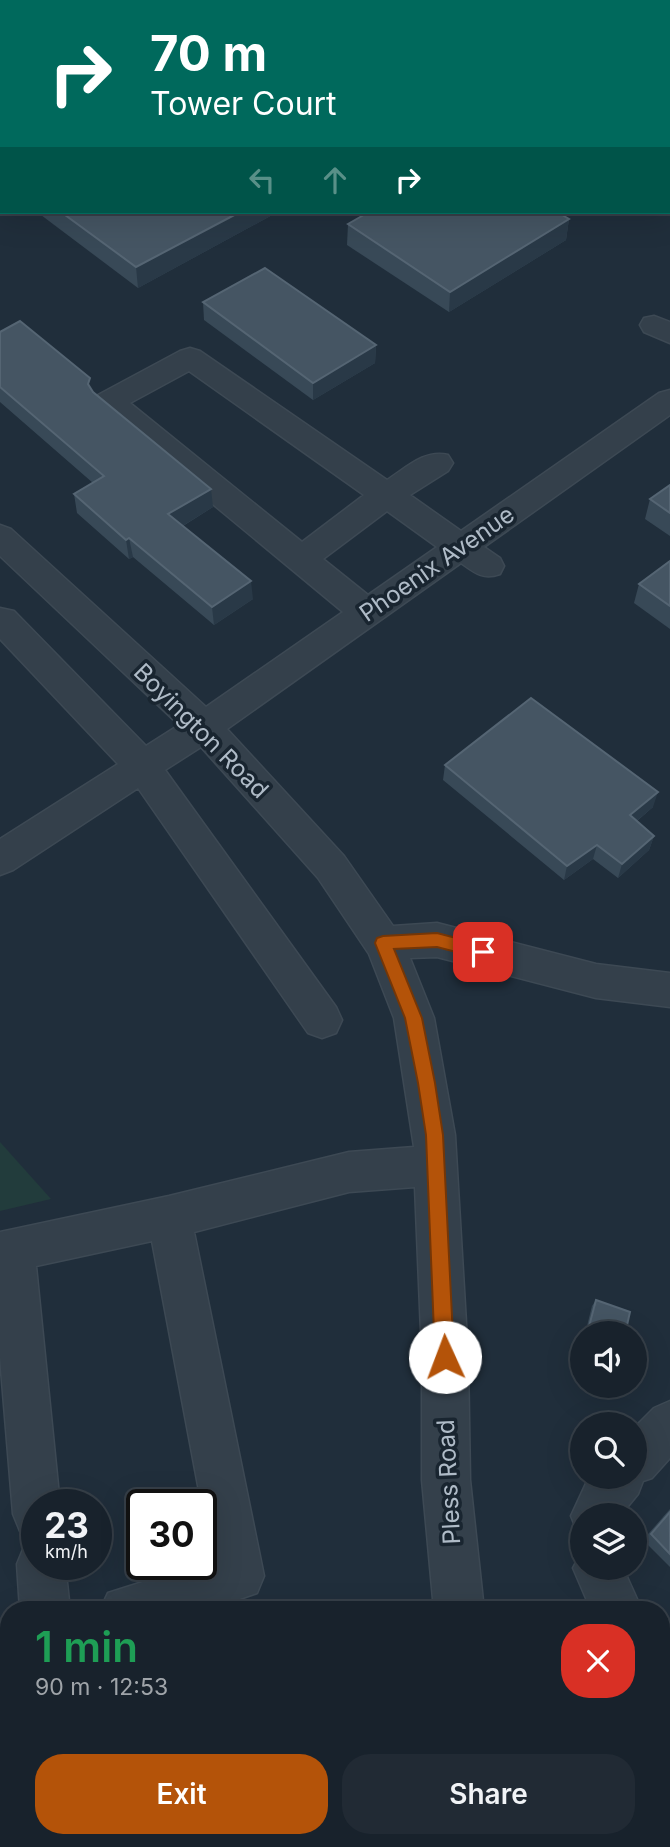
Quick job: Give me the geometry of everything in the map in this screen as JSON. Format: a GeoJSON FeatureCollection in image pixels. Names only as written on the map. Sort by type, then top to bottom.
{"type":"FeatureCollection","features":[{"type":"Feature","properties":{"kind":"street"},"geometry":{"type":"LineString","coordinates":[[367,613],[109,402],[190,358],[488,566]]}},
{"type":"Feature","properties":{"kind":"street","name":"Phoenix Avenue"},"geometry":{"type":"LineString","coordinates":[[0,859],[204,727],[670,400]]}},
{"type":"Feature","properties":{"kind":"street"},"geometry":{"type":"LineString","coordinates":[[301,559],[387,495],[437,463]]}},
{"type":"Feature","properties":{"kind":"street","name":"Boyington Road"},"geometry":{"type":"LineString","coordinates":[[5,550],[204,727],[331,867],[383,943]]}},
{"type":"Feature","properties":{"kind":"street"},"geometry":{"type":"LineString","coordinates":[[2,620],[143,767],[322,1020]]}},
{"type":"Feature","properties":{"kind":"street"},"geometry":{"type":"LineString","coordinates":[[383,943],[437,940],[596,981],[670,990]]}},
{"type":"Feature","properties":{"kind":"street","name":"Pless Road"},"geometry":{"type":"LineString","coordinates":[[383,943],[414,1018],[427,1083],[436,1165],[445,1357],[446,1480],[458,1601]]}},
{"type":"Feature","properties":{"kind":"street"},"geometry":{"type":"LineString","coordinates":[[34,1489],[7,1252],[170,1217],[349,1172],[436,1165]]}},
{"type":"Feature","properties":{"kind":"street"},"geometry":{"type":"LineString","coordinates":[[155,1601],[240,1576],[170,1217]]}},
{"type":"Feature","properties":{"kind":"street"},"geometry":{"type":"LineString","coordinates":[[647,1448],[670,1424]]}},
{"type":"Feature","properties":{"kind":"street"},"geometry":{"type":"LineString","coordinates":[[42,1580],[44,1601]]}},
{"type":"Feature","properties":{"kind":"street"},"geometry":{"type":"LineString","coordinates":[[603,1580],[613,1601]]}},
{"type":"Feature","properties":{"kind":"green space"},"geometry":{"type":"Polygon","coordinates":[[[0,1142],[51,1199],[0,1211],[0,1142]]]}},
{"type":"Feature","properties":{"kind":"building"},"geometry":{"type":"Polygon","coordinates":[[[64,214],[236,214],[136,267],[64,214]]]}},
{"type":"Feature","properties":{"kind":"building"},"geometry":{"type":"Polygon","coordinates":[[[366,214],[560,214],[569,219],[450,292],[348,224],[366,214]]]}},
{"type":"Feature","properties":{"kind":"building"},"geometry":{"type":"Polygon","coordinates":[[[265,268],[376,345],[313,383],[203,302],[265,268]]]}},
{"type":"Feature","properties":{"kind":"building"},"geometry":{"type":"Polygon","coordinates":[[[20,321],[90,378],[88,384],[93,392],[211,489],[168,514],[251,581],[212,607],[129,538],[126,540],[74,494],[104,476],[0,387],[0,332],[20,321]]]}},
{"type":"Feature","properties":{"kind":"building"},"geometry":{"type":"Polygon","coordinates":[[[670,485],[670,513],[650,499],[670,485]]]}},
{"type":"Feature","properties":{"kind":"building"},"geometry":{"type":"Polygon","coordinates":[[[670,561],[670,606],[639,584],[670,561]]]}},
{"type":"Feature","properties":{"kind":"building"},"geometry":{"type":"Polygon","coordinates":[[[531,698],[658,792],[630,815],[654,836],[622,864],[597,845],[567,866],[445,765],[531,698]]]}},
{"type":"Feature","properties":{"kind":"building"},"geometry":{"type":"Polygon","coordinates":[[[596,1300],[630,1312],[628,1321],[590,1321],[596,1300]]]}},
{"type":"Feature","properties":{"kind":"building"},"geometry":{"type":"Polygon","coordinates":[[[670,1512],[670,1554],[651,1534],[670,1512]]]}},
{"type":"Feature","properties":{"kind":"route"},"geometry":{"type":"LineString","coordinates":[[445,1357],[434,1135],[427,1083],[414,1018],[383,943],[437,940],[483,952]]}}]}
